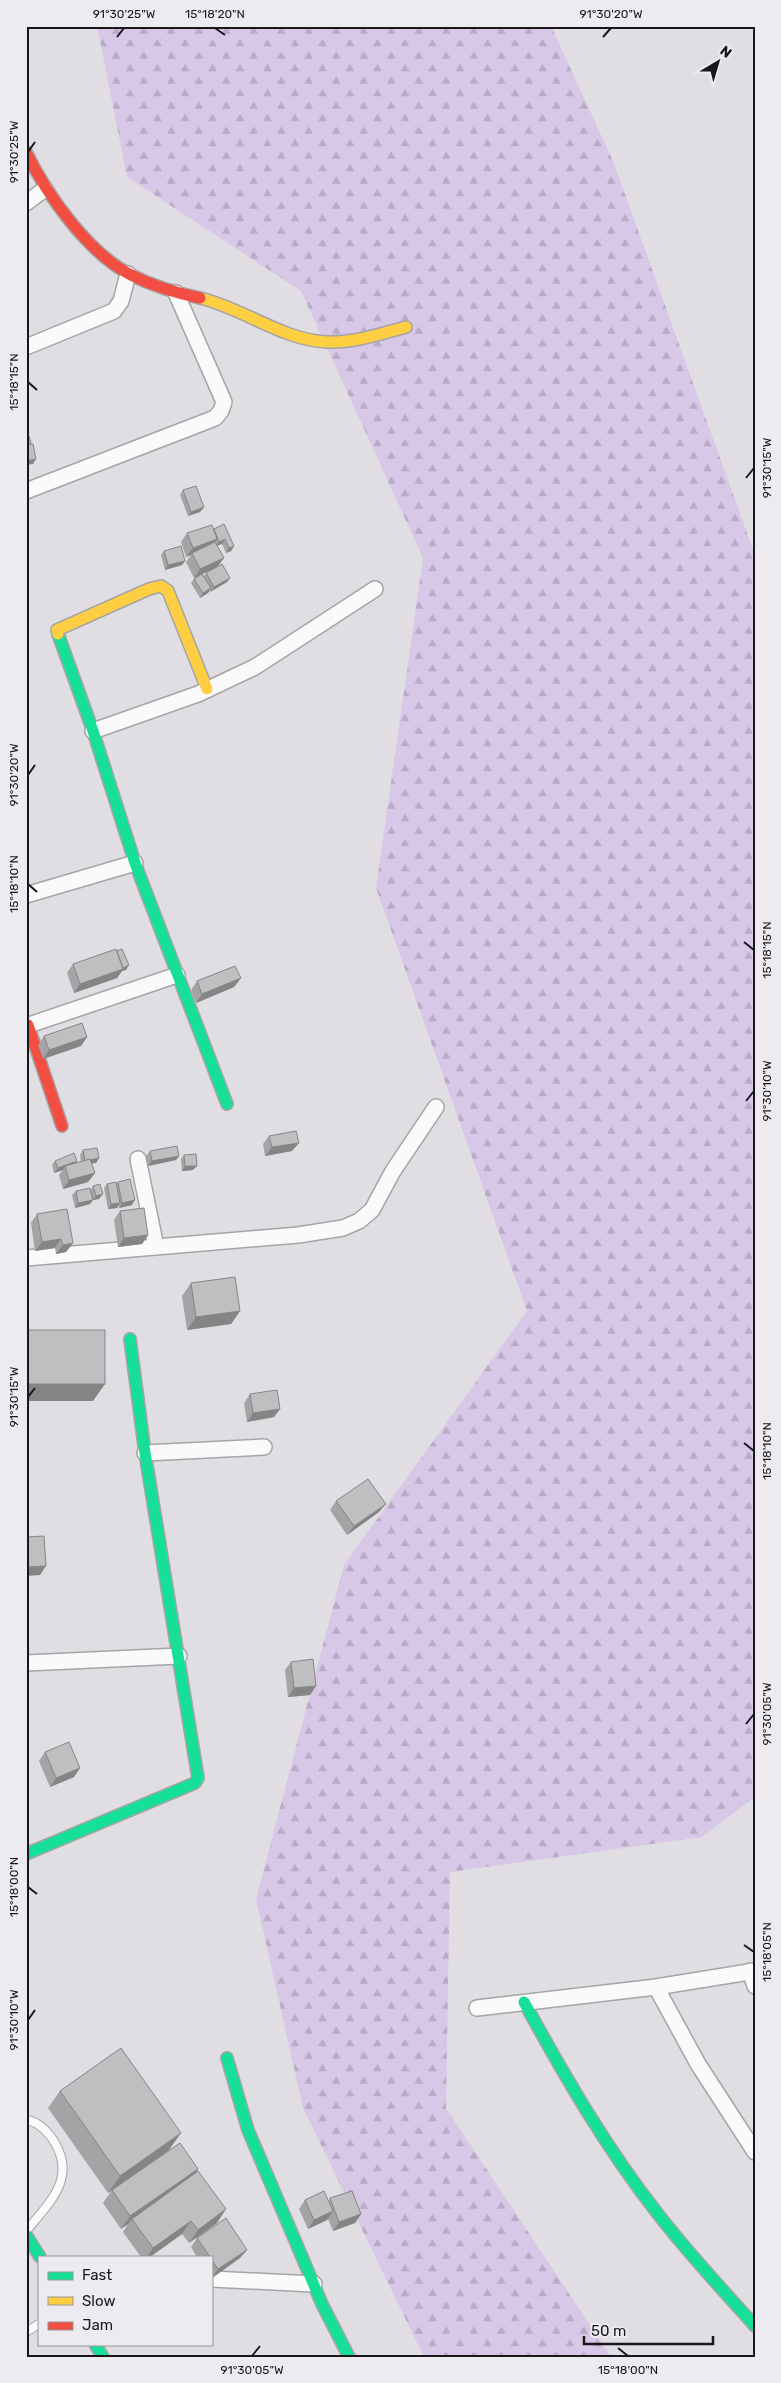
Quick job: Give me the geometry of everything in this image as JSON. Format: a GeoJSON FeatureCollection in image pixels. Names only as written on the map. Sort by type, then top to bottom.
{"type":"FeatureCollection","features":[{"type":"Feature","properties":{"kind":"main road"},"geometry":{"type":"LineString","coordinates":[[26,152],[45,189],[70,221],[128,274],[176,293],[216,302],[265,323],[317,341],[358,339],[406,326]]}},
{"type":"Feature","properties":{"kind":"main road"},"geometry":{"type":"LineString","coordinates":[[207,689],[168,591],[161,586],[56,630],[93,730],[135,862],[227,1104]]}},
{"type":"Feature","properties":{"kind":"main road"},"geometry":{"type":"LineString","coordinates":[[27,1026],[62,1126]]}},
{"type":"Feature","properties":{"kind":"main road"},"geometry":{"type":"LineString","coordinates":[[26,1854],[195,1783],[198,1773],[145,1453],[130,1339]]}},
{"type":"Feature","properties":{"kind":"main road"},"geometry":{"type":"LineString","coordinates":[[524,2002],[612,2151],[647,2200],[755,2326]]}},
{"type":"Feature","properties":{"kind":"main road"},"geometry":{"type":"LineString","coordinates":[[227,2058],[248,2130],[314,2284],[348,2357]]}},
{"type":"Feature","properties":{"kind":"main road"},"geometry":{"type":"LineString","coordinates":[[26,2235],[39,2256]]}},
{"type":"Feature","properties":{"kind":"main road"},"geometry":{"type":"LineString","coordinates":[[96,2346],[103,2357]]}},
{"type":"Feature","properties":{"kind":"street"},"geometry":{"type":"LineString","coordinates":[[26,203],[45,189]]}},
{"type":"Feature","properties":{"kind":"street"},"geometry":{"type":"LineString","coordinates":[[26,347],[114,311],[121,301],[128,274]]}},
{"type":"Feature","properties":{"kind":"street"},"geometry":{"type":"LineString","coordinates":[[26,491],[215,418],[221,411],[224,402],[176,293]]}},
{"type":"Feature","properties":{"kind":"street"},"geometry":{"type":"LineString","coordinates":[[93,730],[207,689],[277,654],[375,589]]}},
{"type":"Feature","properties":{"kind":"street"},"geometry":{"type":"LineString","coordinates":[[26,895],[135,862]]}},
{"type":"Feature","properties":{"kind":"street"},"geometry":{"type":"LineString","coordinates":[[27,1026],[177,974]]}},
{"type":"Feature","properties":{"kind":"street"},"geometry":{"type":"LineString","coordinates":[[26,1258],[298,1235],[343,1228],[359,1221],[372,1210],[393,1171],[436,1107]]}},
{"type":"Feature","properties":{"kind":"street"},"geometry":{"type":"LineString","coordinates":[[138,1160],[156,1247]]}},
{"type":"Feature","properties":{"kind":"street"},"geometry":{"type":"LineString","coordinates":[[145,1453],[264,1447]]}},
{"type":"Feature","properties":{"kind":"street"},"geometry":{"type":"LineString","coordinates":[[26,1663],[179,1656]]}},
{"type":"Feature","properties":{"kind":"street"},"geometry":{"type":"LineString","coordinates":[[476,2008],[753,1976]]}},
{"type":"Feature","properties":{"kind":"street"},"geometry":{"type":"LineString","coordinates":[[656,1987],[698,2064],[755,2152]]}},
{"type":"Feature","properties":{"kind":"street"},"geometry":{"type":"LineString","coordinates":[[212,2279],[314,2284]]}},
{"type":"Feature","properties":{"kind":"lane"},"geometry":{"type":"LineString","coordinates":[[26,2120],[32,2121],[47,2132],[58,2147],[64,2169],[60,2187],[26,2231]]}},
{"type":"Feature","properties":{"kind":"lane"},"geometry":{"type":"LineString","coordinates":[[26,2332],[38,2325]]}},
{"type":"Feature","properties":{"kind":"green space"},"geometry":{"type":"Polygon","coordinates":[[[97,26],[551,26],[613,161],[755,555],[755,1797],[702,1837],[450,1872],[446,2108],[611,2357],[424,2357],[303,2108],[256,1899],[344,1565],[527,1311],[376,888],[423,558],[301,291],[127,177],[97,26]]]}},
{"type":"Feature","properties":{"kind":"building"},"geometry":{"type":"Polygon","coordinates":[[[26,436],[29,436],[31,443],[26,444],[26,436]]]}},
{"type":"Feature","properties":{"kind":"building"},"geometry":{"type":"Polygon","coordinates":[[[33,444],[36,459],[26,461],[26,445],[33,444]]]}},
{"type":"Feature","properties":{"kind":"building"},"geometry":{"type":"Polygon","coordinates":[[[196,486],[204,507],[191,512],[183,490],[196,486]]]}},
{"type":"Feature","properties":{"kind":"building"},"geometry":{"type":"Polygon","coordinates":[[[224,524],[234,546],[229,548],[225,539],[219,542],[214,529],[224,524]]]}},
{"type":"Feature","properties":{"kind":"building"},"geometry":{"type":"Polygon","coordinates":[[[212,525],[217,539],[193,548],[187,533],[212,525]]]}},
{"type":"Feature","properties":{"kind":"building"},"geometry":{"type":"Polygon","coordinates":[[[215,542],[224,558],[200,569],[192,553],[215,542]]]}},
{"type":"Feature","properties":{"kind":"building"},"geometry":{"type":"Polygon","coordinates":[[[181,546],[185,561],[168,565],[164,551],[181,546]]]}},
{"type":"Feature","properties":{"kind":"building"},"geometry":{"type":"Polygon","coordinates":[[[222,564],[230,578],[214,587],[206,573],[222,564]]]}},
{"type":"Feature","properties":{"kind":"building"},"geometry":{"type":"Polygon","coordinates":[[[202,574],[211,588],[203,593],[194,579],[202,574]]]}},
{"type":"Feature","properties":{"kind":"building"},"geometry":{"type":"Polygon","coordinates":[[[116,949],[123,969],[80,984],[73,964],[116,949]]]}},
{"type":"Feature","properties":{"kind":"building"},"geometry":{"type":"Polygon","coordinates":[[[122,949],[129,965],[123,968],[117,951],[122,949]]]}},
{"type":"Feature","properties":{"kind":"building"},"geometry":{"type":"Polygon","coordinates":[[[235,966],[241,978],[202,994],[197,981],[235,966]]]}},
{"type":"Feature","properties":{"kind":"building"},"geometry":{"type":"Polygon","coordinates":[[[82,1023],[87,1037],[49,1050],[44,1036],[82,1023]]]}},
{"type":"Feature","properties":{"kind":"building"},"geometry":{"type":"Polygon","coordinates":[[[296,1131],[299,1143],[272,1147],[269,1136],[296,1131]]]}},
{"type":"Feature","properties":{"kind":"building"},"geometry":{"type":"Polygon","coordinates":[[[177,1146],[179,1156],[152,1161],[150,1151],[177,1146]]]}},
{"type":"Feature","properties":{"kind":"building"},"geometry":{"type":"Polygon","coordinates":[[[97,1148],[99,1158],[85,1161],[83,1150],[97,1148]]]}},
{"type":"Feature","properties":{"kind":"building"},"geometry":{"type":"Polygon","coordinates":[[[74,1153],[77,1161],[58,1168],[55,1161],[74,1153]]]}},
{"type":"Feature","properties":{"kind":"building"},"geometry":{"type":"Polygon","coordinates":[[[196,1154],[197,1166],[185,1166],[184,1155],[196,1154]]]}},
{"type":"Feature","properties":{"kind":"building"},"geometry":{"type":"Polygon","coordinates":[[[90,1159],[95,1173],[69,1180],[65,1166],[90,1159]]]}},
{"type":"Feature","properties":{"kind":"building"},"geometry":{"type":"Polygon","coordinates":[[[130,1179],[135,1200],[122,1203],[118,1182],[130,1179]]]}},
{"type":"Feature","properties":{"kind":"building"},"geometry":{"type":"Polygon","coordinates":[[[116,1182],[120,1203],[111,1204],[107,1184],[116,1182]]]}},
{"type":"Feature","properties":{"kind":"building"},"geometry":{"type":"Polygon","coordinates":[[[100,1184],[103,1194],[96,1196],[93,1186],[100,1184]]]}},
{"type":"Feature","properties":{"kind":"building"},"geometry":{"type":"Polygon","coordinates":[[[90,1188],[93,1200],[78,1203],[76,1191],[90,1188]]]}},
{"type":"Feature","properties":{"kind":"building"},"geometry":{"type":"Polygon","coordinates":[[[144,1208],[148,1235],[124,1238],[120,1211],[144,1208]]]}},
{"type":"Feature","properties":{"kind":"building"},"geometry":{"type":"Polygon","coordinates":[[[67,1209],[73,1243],[63,1245],[61,1239],[42,1242],[37,1214],[67,1209]]]}},
{"type":"Feature","properties":{"kind":"building"},"geometry":{"type":"Polygon","coordinates":[[[235,1277],[240,1311],[196,1317],[191,1283],[235,1277]]]}},
{"type":"Feature","properties":{"kind":"building"},"geometry":{"type":"Polygon","coordinates":[[[26,1330],[105,1330],[105,1384],[26,1384],[26,1330]]]}},
{"type":"Feature","properties":{"kind":"building"},"geometry":{"type":"Polygon","coordinates":[[[277,1390],[280,1409],[253,1413],[250,1394],[277,1390]]]}},
{"type":"Feature","properties":{"kind":"building"},"geometry":{"type":"Polygon","coordinates":[[[368,1479],[386,1504],[354,1526],[336,1501],[368,1479]]]}},
{"type":"Feature","properties":{"kind":"building"},"geometry":{"type":"Polygon","coordinates":[[[44,1536],[46,1566],[26,1567],[26,1537],[44,1536]]]}},
{"type":"Feature","properties":{"kind":"building"},"geometry":{"type":"Polygon","coordinates":[[[313,1659],[316,1686],[294,1688],[291,1662],[313,1659]]]}},
{"type":"Feature","properties":{"kind":"building"},"geometry":{"type":"Polygon","coordinates":[[[69,1742],[80,1768],[56,1778],[45,1752],[69,1742]]]}},
{"type":"Feature","properties":{"kind":"building"},"geometry":{"type":"Polygon","coordinates":[[[121,2048],[181,2133],[120,2176],[60,2091],[121,2048]]]}},
{"type":"Feature","properties":{"kind":"building"},"geometry":{"type":"Polygon","coordinates":[[[180,2143],[198,2169],[130,2216],[112,2190],[180,2143]]]}},
{"type":"Feature","properties":{"kind":"building"},"geometry":{"type":"Polygon","coordinates":[[[198,2171],[226,2209],[198,2230],[191,2221],[153,2248],[132,2219],[198,2171]]]}},
{"type":"Feature","properties":{"kind":"building"},"geometry":{"type":"Polygon","coordinates":[[[324,2191],[333,2211],[314,2220],[305,2200],[324,2191]]]}},
{"type":"Feature","properties":{"kind":"building"},"geometry":{"type":"Polygon","coordinates":[[[352,2191],[361,2214],[339,2222],[330,2198],[352,2191]]]}},
{"type":"Feature","properties":{"kind":"building"},"geometry":{"type":"Polygon","coordinates":[[[226,2218],[247,2250],[218,2269],[212,2260],[212,2256],[209,2256],[197,2238],[226,2218]]]}},
{"type":"Feature","properties":{"kind":"traffic: fast"},"geometry":{"type":"LineString","coordinates":[[58,634],[93,731],[135,863],[227,1104]]}},
{"type":"Feature","properties":{"kind":"traffic: fast"},"geometry":{"type":"LineString","coordinates":[[26,1854],[195,1783],[198,1778],[145,1453],[130,1339]]}},
{"type":"Feature","properties":{"kind":"traffic: fast"},"geometry":{"type":"LineString","coordinates":[[524,2002],[586,2111],[639,2189],[681,2243],[755,2326]]}},
{"type":"Feature","properties":{"kind":"traffic: fast"},"geometry":{"type":"LineString","coordinates":[[227,2058],[248,2130],[322,2304],[349,2357]]}},
{"type":"Feature","properties":{"kind":"traffic: fast"},"geometry":{"type":"LineString","coordinates":[[26,2235],[39,2256]]}},
{"type":"Feature","properties":{"kind":"traffic: fast"},"geometry":{"type":"LineString","coordinates":[[96,2346],[103,2357]]}},
{"type":"Feature","properties":{"kind":"traffic: slow"},"geometry":{"type":"LineString","coordinates":[[200,298],[232,309],[278,330],[310,340],[327,342],[347,341],[367,338],[406,327]]}},
{"type":"Feature","properties":{"kind":"traffic: slow"},"geometry":{"type":"LineString","coordinates":[[58,634],[57,630],[149,589],[161,586],[168,591],[207,689]]}},
{"type":"Feature","properties":{"kind":"traffic: jam"},"geometry":{"type":"LineString","coordinates":[[26,152],[57,204],[84,238],[99,253],[139,279],[165,289],[200,298]]}},
{"type":"Feature","properties":{"kind":"traffic: jam"},"geometry":{"type":"LineString","coordinates":[[28,1025],[62,1126]]}}]}
